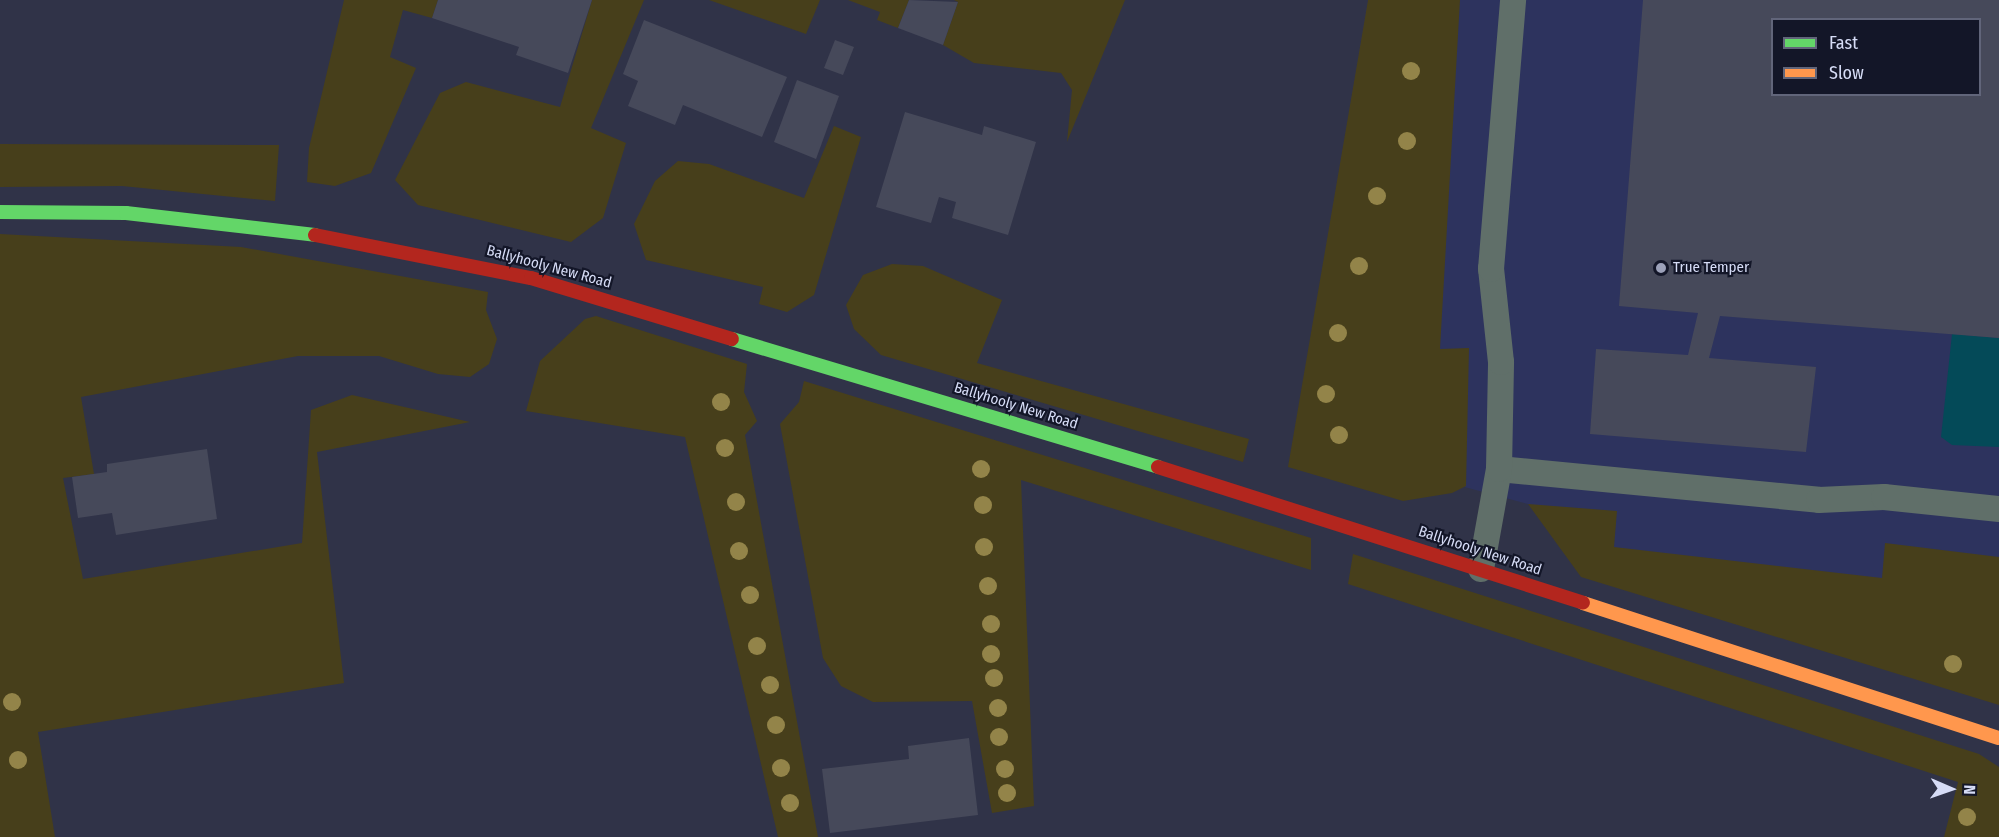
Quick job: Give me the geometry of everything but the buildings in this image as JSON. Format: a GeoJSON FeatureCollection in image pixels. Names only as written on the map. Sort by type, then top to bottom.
{"type":"FeatureCollection","features":[{"type":"Feature","properties":{"kind":"main road","name":"Ballyhooly New Road"},"geometry":{"type":"LineString","coordinates":[[0,212],[126,213],[285,229],[531,278],[780,350],[1481,569],[1999,738]]}},
{"type":"Feature","properties":{"kind":"lane"},"geometry":{"type":"LineString","coordinates":[[1481,569],[1499,469],[1501,362],[1491,269],[1513,0]]}},
{"type":"Feature","properties":{"kind":"lane"},"geometry":{"type":"LineString","coordinates":[[1499,469],[1819,500],[1884,497],[1999,508]]}},
{"type":"Feature","properties":{"kind":"shaded area"},"geometry":{"type":"Polygon","coordinates":[[[344,0],[438,0],[432,18],[403,10],[390,57],[416,68],[371,173],[335,186],[307,182],[309,148],[344,0]]]}},
{"type":"Feature","properties":{"kind":"shaded area"},"geometry":{"type":"Polygon","coordinates":[[[592,0],[644,0],[591,128],[626,143],[603,218],[571,242],[418,205],[395,180],[440,93],[466,82],[560,107],[592,0]]]}},
{"type":"Feature","properties":{"kind":"shaded area"},"geometry":{"type":"Polygon","coordinates":[[[709,0],[820,0],[806,34],[709,0]]]}},
{"type":"Feature","properties":{"kind":"shaded area"},"geometry":{"type":"Polygon","coordinates":[[[848,0],[909,0],[898,28],[877,20],[880,12],[848,0]]]}},
{"type":"Feature","properties":{"kind":"shaded area"},"geometry":{"type":"Polygon","coordinates":[[[954,0],[1125,0],[1067,142],[1072,90],[1061,73],[974,63],[943,45],[958,2],[954,0]]]}},
{"type":"Feature","properties":{"kind":"shaded area","name":"True Temper"},"geometry":{"type":"Polygon","coordinates":[[[1368,0],[1999,0],[1999,694],[1625,563],[1528,504],[1293,441],[1368,0]]]}},
{"type":"Feature","properties":{"kind":"shaded area"},"geometry":{"type":"Polygon","coordinates":[[[1368,0],[1460,0],[1440,349],[1469,348],[1466,486],[1452,493],[1403,501],[1288,467],[1368,0]]]}},
{"type":"Feature","properties":{"kind":"shaded area"},"geometry":{"type":"Polygon","coordinates":[[[834,126],[861,137],[814,295],[787,312],[759,304],[763,287],[646,260],[634,224],[655,181],[678,161],[709,164],[804,198],[834,126]]]}},
{"type":"Feature","properties":{"kind":"shaded area"},"geometry":{"type":"Polygon","coordinates":[[[0,144],[279,145],[275,201],[122,186],[0,187],[0,144]]]}},
{"type":"Feature","properties":{"kind":"shaded area"},"geometry":{"type":"Polygon","coordinates":[[[0,234],[241,247],[488,292],[486,310],[497,339],[489,364],[470,377],[438,374],[379,356],[298,356],[81,397],[94,474],[63,478],[83,579],[302,543],[311,410],[352,395],[470,422],[317,452],[344,683],[38,732],[55,837],[0,837],[0,234]]]}},
{"type":"Feature","properties":{"kind":"shaded area"},"geometry":{"type":"Polygon","coordinates":[[[892,264],[923,266],[1002,300],[977,363],[1249,439],[1243,462],[881,355],[854,329],[846,305],[863,275],[892,264]]]}},
{"type":"Feature","properties":{"kind":"shaded area"},"geometry":{"type":"Polygon","coordinates":[[[596,316],[747,364],[744,392],[757,421],[745,435],[818,837],[778,837],[685,437],[526,411],[540,361],[585,319],[596,316]]]}},
{"type":"Feature","properties":{"kind":"shaded area"},"geometry":{"type":"Polygon","coordinates":[[[1952,334],[1999,338],[1999,447],[1952,445],[1941,437],[1952,334]]]}},
{"type":"Feature","properties":{"kind":"shaded area"},"geometry":{"type":"Polygon","coordinates":[[[804,381],[1311,538],[1311,570],[1021,480],[1034,806],[992,813],[972,701],[873,702],[841,686],[823,658],[780,424],[799,402],[804,381]]]}},
{"type":"Feature","properties":{"kind":"shaded area"},"geometry":{"type":"Polygon","coordinates":[[[1528,504],[1617,511],[1614,547],[1882,578],[1885,543],[1999,557],[1999,705],[1581,577],[1528,504]]]}},
{"type":"Feature","properties":{"kind":"shaded area"},"geometry":{"type":"Polygon","coordinates":[[[1353,554],[1979,754],[1999,767],[1999,837],[1944,837],[1958,782],[1348,584],[1353,554]]]}},
{"type":"Feature","properties":{"kind":"traffic: fast"},"geometry":{"type":"LineString","coordinates":[[0,212],[126,213],[315,235]]}},
{"type":"Feature","properties":{"kind":"traffic: fast"},"geometry":{"type":"LineString","coordinates":[[732,339],[1158,467]]}},
{"type":"Feature","properties":{"kind":"traffic: slow"},"geometry":{"type":"LineString","coordinates":[[1583,603],[1999,738]]}},
{"type":"Feature","properties":{"kind":"traffic: jam"},"geometry":{"type":"LineString","coordinates":[[315,235],[531,278],[732,339]]}},
{"type":"Feature","properties":{"kind":"traffic: jam"},"geometry":{"type":"LineString","coordinates":[[1158,467],[1583,603]]}},
{"type":"Feature","properties":{"kind":"place","name":"True Temper"},"geometry":{"type":"Point","coordinates":[1661,268]}}]}
